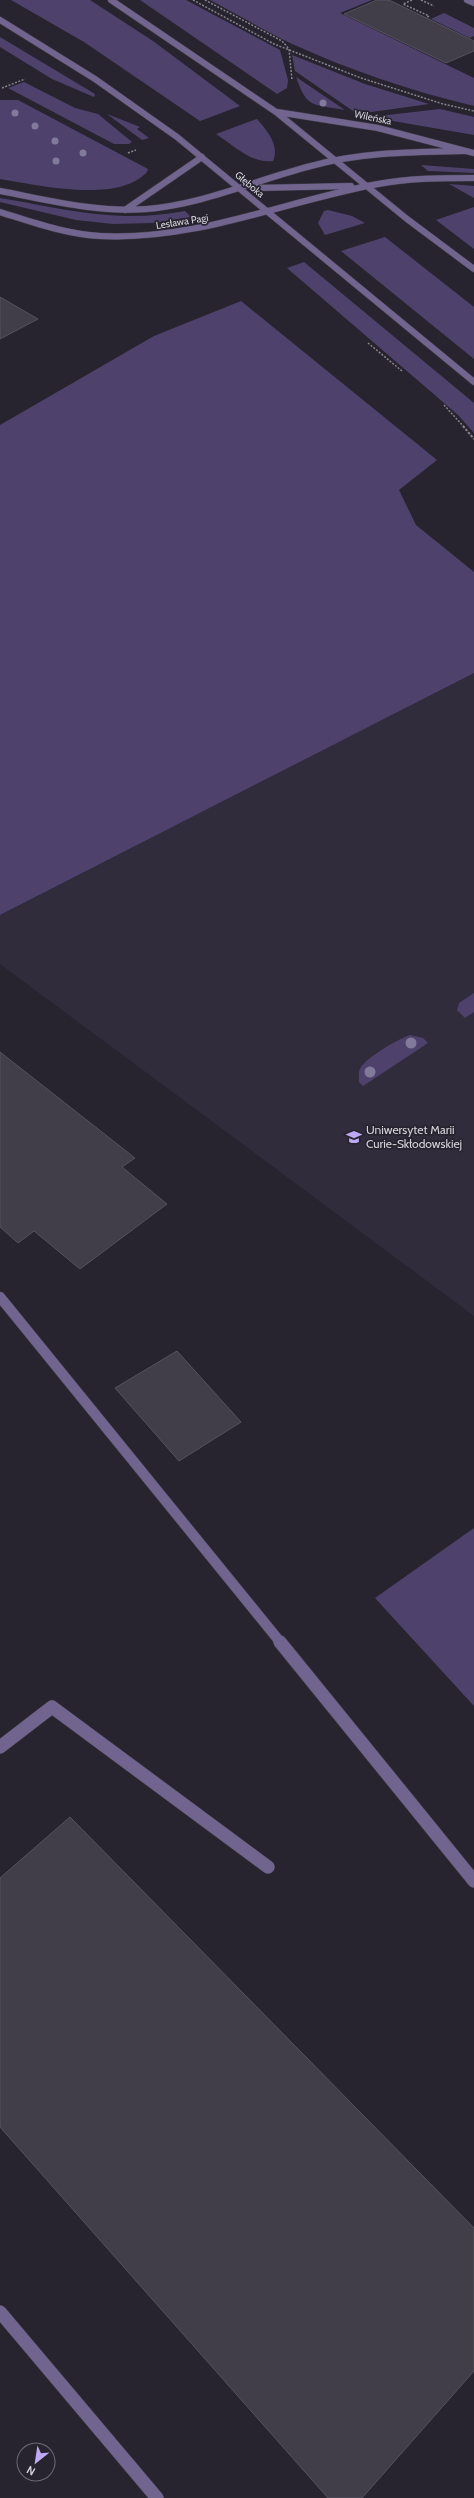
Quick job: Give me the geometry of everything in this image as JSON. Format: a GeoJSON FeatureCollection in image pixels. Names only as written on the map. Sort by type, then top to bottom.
{"type":"FeatureCollection","features":[{"type":"Feature","properties":{"kind":"street"},"geometry":{"type":"LineString","coordinates":[[111,0],[276,112],[366,186],[474,269]]}},
{"type":"Feature","properties":{"kind":"street"},"geometry":{"type":"LineString","coordinates":[[467,0],[474,4]]}},
{"type":"Feature","properties":{"kind":"street","name":"Głęboka"},"geometry":{"type":"LineString","coordinates":[[0,20],[95,79],[145,113],[241,188],[474,382]]}},
{"type":"Feature","properties":{"kind":"street","name":"Wileńska"},"geometry":{"type":"LineString","coordinates":[[276,112],[378,128],[474,153]]}},
{"type":"Feature","properties":{"kind":"street","name":"Wileńska"},"geometry":{"type":"LineString","coordinates":[[334,160],[388,154],[464,151]]}},
{"type":"Feature","properties":{"kind":"street"},"geometry":{"type":"LineString","coordinates":[[125,210],[202,157]]}},
{"type":"Feature","properties":{"kind":"street","name":"Lesława Pagi"},"geometry":{"type":"LineString","coordinates":[[0,191],[69,204],[125,210],[170,206],[241,188],[334,160]]}},
{"type":"Feature","properties":{"kind":"street"},"geometry":{"type":"LineString","coordinates":[[241,188],[366,186],[421,179],[474,178]]}},
{"type":"Feature","properties":{"kind":"street","name":"Lesława Pagi"},"geometry":{"type":"LineString","coordinates":[[0,212],[77,234],[121,237],[191,231],[366,186]]}},
{"type":"Feature","properties":{"kind":"street"},"geometry":{"type":"LineString","coordinates":[[1,1299],[474,1881]]}},
{"type":"Feature","properties":{"kind":"street"},"geometry":{"type":"LineString","coordinates":[[0,1747],[52,1708],[268,1867]]}},
{"type":"Feature","properties":{"kind":"street"},"geometry":{"type":"LineString","coordinates":[[0,2312],[157,2498]]}},
{"type":"Feature","properties":{"kind":"path"},"geometry":{"type":"LineString","coordinates":[[193,0],[274,44],[361,78],[443,104],[474,111]]}},
{"type":"Feature","properties":{"kind":"path"},"geometry":{"type":"LineString","coordinates":[[205,0],[282,41],[290,49]]}},
{"type":"Feature","properties":{"kind":"path"},"geometry":{"type":"LineString","coordinates":[[412,0],[403,4],[430,16]]}},
{"type":"Feature","properties":{"kind":"path"},"geometry":{"type":"LineString","coordinates":[[426,18],[434,14]]}},
{"type":"Feature","properties":{"kind":"path"},"geometry":{"type":"LineString","coordinates":[[2,88],[25,78]]}},
{"type":"Feature","properties":{"kind":"shaded area"},"geometry":{"type":"Polygon","coordinates":[[[11,0],[90,0],[153,41],[240,106],[200,121],[84,42],[11,0]]]}},
{"type":"Feature","properties":{"kind":"shaded area"},"geometry":{"type":"Polygon","coordinates":[[[140,0],[186,0],[280,50],[288,80],[287,88],[277,94],[140,0]]]}},
{"type":"Feature","properties":{"kind":"shaded area"},"geometry":{"type":"Polygon","coordinates":[[[210,0],[372,0],[340,13],[474,78],[474,106],[404,87],[312,53],[280,38],[210,0]]]}},
{"type":"Feature","properties":{"kind":"shaded area"},"geometry":{"type":"Polygon","coordinates":[[[444,13],[474,28],[474,36],[470,38],[431,19],[444,13]]]}},
{"type":"Feature","properties":{"kind":"shaded area"},"geometry":{"type":"Polygon","coordinates":[[[0,37],[95,94],[94,97],[52,79],[0,47],[0,37]]]}},
{"type":"Feature","properties":{"kind":"shaded area"},"geometry":{"type":"Polygon","coordinates":[[[292,55],[365,84],[429,104],[364,113],[353,111],[295,71],[292,55]]]}},
{"type":"Feature","properties":{"kind":"shaded area"},"geometry":{"type":"Polygon","coordinates":[[[296,77],[345,110],[318,105],[308,100],[304,95],[296,77]]]}},
{"type":"Feature","properties":{"kind":"shaded area"},"geometry":{"type":"Polygon","coordinates":[[[24,82],[75,108],[98,114],[132,142],[129,144],[114,144],[8,88],[24,82]]]}},
{"type":"Feature","properties":{"kind":"shaded area"},"geometry":{"type":"Polygon","coordinates":[[[0,100],[18,100],[148,169],[147,172],[134,182],[98,190],[56,188],[0,179],[0,100]]]}},
{"type":"Feature","properties":{"kind":"shaded area"},"geometry":{"type":"Polygon","coordinates":[[[440,109],[474,117],[474,135],[370,117],[440,109]]]}},
{"type":"Feature","properties":{"kind":"shaded area"},"geometry":{"type":"Polygon","coordinates":[[[107,114],[140,127],[137,129],[149,138],[142,140],[107,114]]]}},
{"type":"Feature","properties":{"kind":"shaded area"},"geometry":{"type":"Polygon","coordinates":[[[257,119],[265,128],[274,144],[275,155],[273,161],[258,160],[250,157],[216,134],[257,119]]]}},
{"type":"Feature","properties":{"kind":"shaded area"},"geometry":{"type":"Polygon","coordinates":[[[421,165],[474,169],[474,173],[428,171],[421,165]]]}},
{"type":"Feature","properties":{"kind":"shaded area"},"geometry":{"type":"Polygon","coordinates":[[[449,184],[474,186],[474,198],[449,184]]]}},
{"type":"Feature","properties":{"kind":"shaded area"},"geometry":{"type":"Polygon","coordinates":[[[0,198],[92,214],[137,216],[160,215],[185,211],[191,217],[152,223],[113,224],[76,220],[0,202],[0,198]]]}},
{"type":"Feature","properties":{"kind":"shaded area"},"geometry":{"type":"Polygon","coordinates":[[[474,207],[474,249],[436,220],[474,207]]]}},
{"type":"Feature","properties":{"kind":"shaded area"},"geometry":{"type":"Polygon","coordinates":[[[328,210],[352,216],[365,223],[325,235],[318,223],[324,211],[328,210]]]}},
{"type":"Feature","properties":{"kind":"shaded area"},"geometry":{"type":"Polygon","coordinates":[[[385,237],[474,307],[474,359],[341,251],[385,237]]]}},
{"type":"Feature","properties":{"kind":"shaded area"},"geometry":{"type":"Polygon","coordinates":[[[304,262],[474,403],[474,433],[458,415],[287,268],[304,262]]]}},
{"type":"Feature","properties":{"kind":"shaded area"},"geometry":{"type":"Polygon","coordinates":[[[241,301],[437,460],[399,490],[416,525],[474,572],[474,673],[0,915],[0,425],[154,336],[241,301]]]}},
{"type":"Feature","properties":{"kind":"shaded area","name":"Uniwersytet Marii Curie-Skłodowskiej"},"geometry":{"type":"Polygon","coordinates":[[[474,673],[474,1316],[0,964],[0,915],[474,673]]]}},
{"type":"Feature","properties":{"kind":"shaded area"},"geometry":{"type":"Polygon","coordinates":[[[474,993],[474,1012],[465,1018],[457,1010],[459,1003],[474,993]]]}},
{"type":"Feature","properties":{"kind":"shaded area"},"geometry":{"type":"Polygon","coordinates":[[[410,1035],[423,1038],[428,1043],[363,1086],[359,1082],[360,1069],[368,1060],[398,1040],[410,1035]]]}},
{"type":"Feature","properties":{"kind":"shaded area"},"geometry":{"type":"Polygon","coordinates":[[[474,1528],[474,1706],[375,1598],[474,1528]]]}},
{"type":"Feature","properties":{"kind":"building"},"geometry":{"type":"Polygon","coordinates":[[[377,0],[389,0],[474,41],[474,51],[446,63],[344,14],[377,0]]]}},
{"type":"Feature","properties":{"kind":"building"},"geometry":{"type":"Polygon","coordinates":[[[0,297],[38,319],[0,339],[0,297]]]}},
{"type":"Feature","properties":{"kind":"building"},"geometry":{"type":"Polygon","coordinates":[[[0,1052],[135,1158],[122,1167],[167,1204],[80,1269],[34,1231],[18,1243],[0,1227],[0,1052]]]}},
{"type":"Feature","properties":{"kind":"building"},"geometry":{"type":"Polygon","coordinates":[[[177,1351],[241,1422],[179,1461],[115,1388],[177,1351]]]}},
{"type":"Feature","properties":{"kind":"building"},"geometry":{"type":"Polygon","coordinates":[[[70,1817],[474,2228],[474,2371],[362,2498],[328,2498],[0,2127],[0,1878],[70,1817]]]}},
{"type":"Feature","properties":{"kind":"place","name":"Uniwersytet Marii Curie-Skłodowskiej"},"geometry":{"type":"Point","coordinates":[354,1137]}}]}
